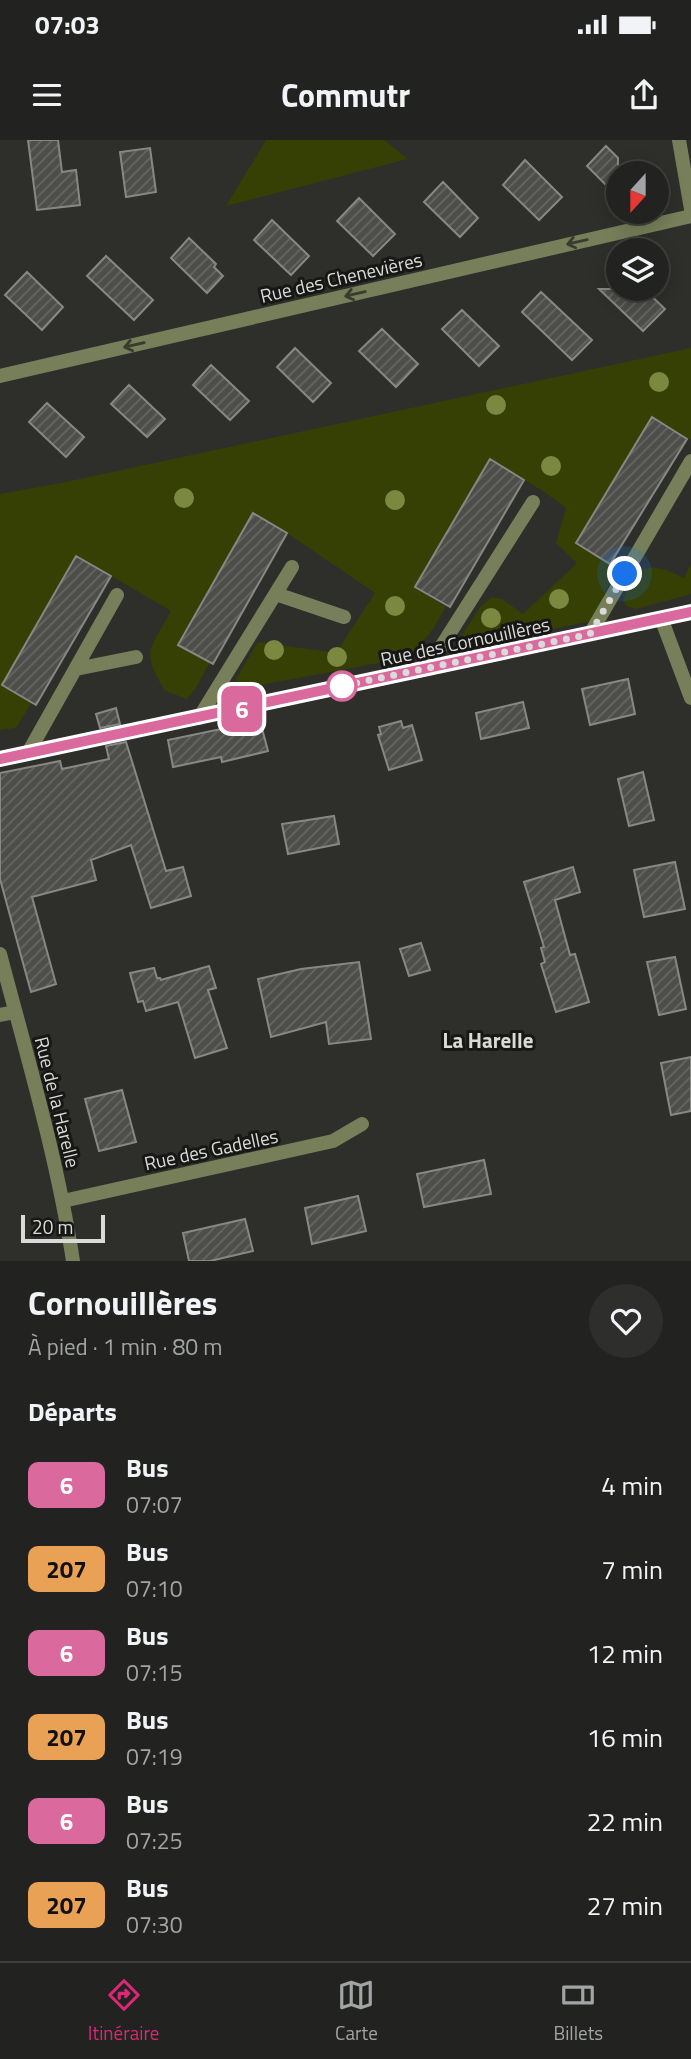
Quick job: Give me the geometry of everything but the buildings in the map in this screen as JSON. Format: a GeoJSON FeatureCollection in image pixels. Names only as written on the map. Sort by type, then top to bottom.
{"type":"FeatureCollection","features":[{"type":"Feature","properties":{"kind":"street"},"geometry":{"type":"LineString","coordinates":[[679,140],[691,209]]}},
{"type":"Feature","properties":{"kind":"street","name":"Rue des Chenevières"},"geometry":{"type":"LineString","coordinates":[[0,376],[691,216]]}},
{"type":"Feature","properties":{"kind":"street"},"geometry":{"type":"LineString","coordinates":[[590,634],[691,461]]}},
{"type":"Feature","properties":{"kind":"street"},"geometry":{"type":"LineString","coordinates":[[427,669],[533,502]]}},
{"type":"Feature","properties":{"kind":"street"},"geometry":{"type":"LineString","coordinates":[[199,718],[292,567]]}},
{"type":"Feature","properties":{"kind":"street"},"geometry":{"type":"LineString","coordinates":[[276,594],[344,617]]}},
{"type":"Feature","properties":{"kind":"street"},"geometry":{"type":"LineString","coordinates":[[28,753],[117,595]]}},
{"type":"Feature","properties":{"kind":"street","name":"Rue des Cornouillères"},"geometry":{"type":"LineString","coordinates":[[0,759],[691,612]]}},
{"type":"Feature","properties":{"kind":"street"},"geometry":{"type":"LineString","coordinates":[[662,618],[691,698]]}},
{"type":"Feature","properties":{"kind":"street"},"geometry":{"type":"LineString","coordinates":[[76,669],[136,657]]}},
{"type":"Feature","properties":{"kind":"street","name":"Rue de la Harelle"},"geometry":{"type":"LineString","coordinates":[[0,954],[43,1113],[63,1201],[73,1261]]}},
{"type":"Feature","properties":{"kind":"street"},"geometry":{"type":"LineString","coordinates":[[0,1015],[15,1012]]}},
{"type":"Feature","properties":{"kind":"street","name":"Rue des Gadelles"},"geometry":{"type":"LineString","coordinates":[[63,1201],[333,1142],[362,1124]]}},
{"type":"Feature","properties":{"kind":"green space"},"geometry":{"type":"Polygon","coordinates":[[[266,140],[384,140],[408,159],[226,206],[266,140]]]}},
{"type":"Feature","properties":{"kind":"green space"},"geometry":{"type":"Polygon","coordinates":[[[691,348],[691,439],[652,417],[576,542],[610,564],[615,571],[592,621],[470,645],[458,641],[481,606],[492,597],[502,599],[523,614],[577,563],[556,543],[566,508],[490,460],[416,587],[446,607],[411,657],[239,689],[236,679],[258,642],[336,653],[375,593],[253,513],[178,645],[210,662],[187,699],[165,691],[150,658],[153,643],[171,611],[77,556],[3,685],[32,702],[16,728],[0,730],[0,494],[691,348]]]}},
{"type":"Feature","properties":{"kind":"green space"},"geometry":{"type":"Polygon","coordinates":[[[691,564],[691,594],[636,609],[626,606],[623,600],[629,587],[634,578],[646,568],[662,569],[684,578],[691,564]]]}},
{"type":"Feature","properties":{"kind":"bus line","name":"6"},"geometry":{"type":"LineString","coordinates":[[0,759],[691,612]]}},
{"type":"Feature","properties":{"kind":"district","name":"La Harelle"},"geometry":{"type":"Point","coordinates":[488,1040]}},
{"type":"Feature","properties":{"kind":"route"},"geometry":{"type":"LineString","coordinates":[[342,686],[337,687],[590,634],[625,574]]}}]}
